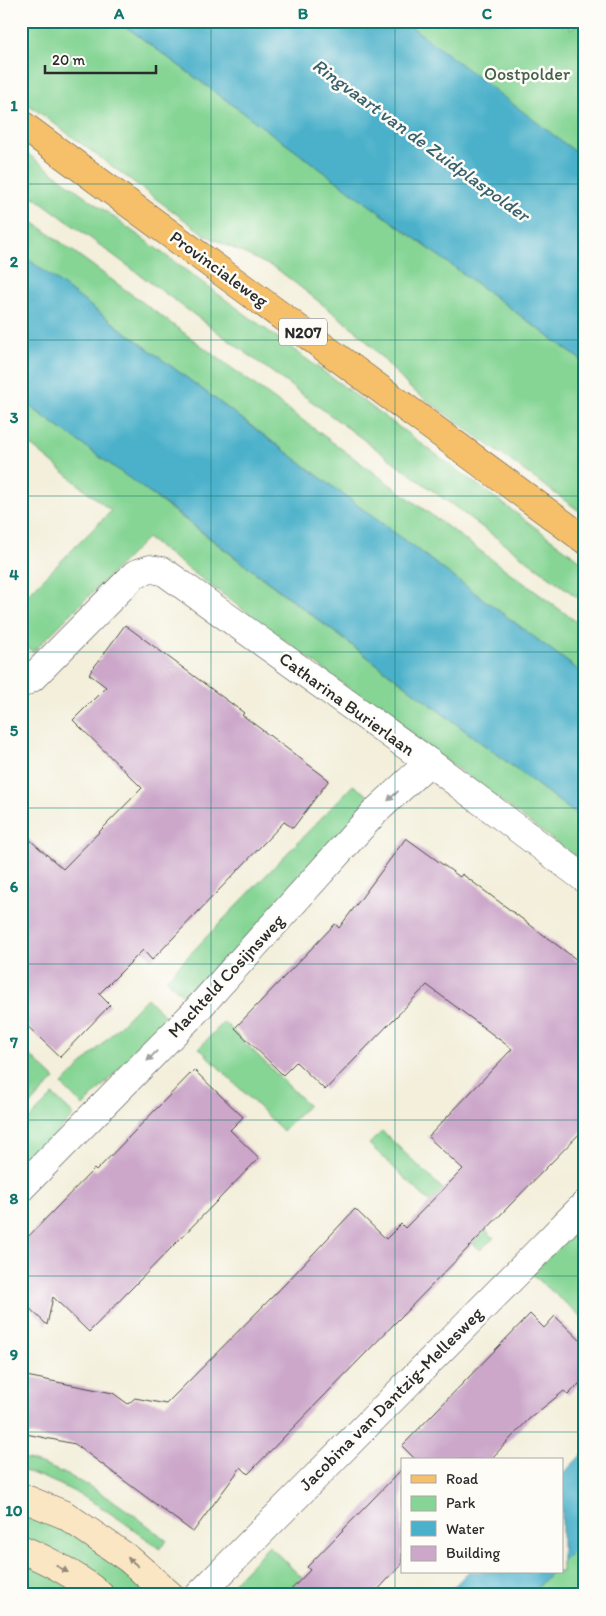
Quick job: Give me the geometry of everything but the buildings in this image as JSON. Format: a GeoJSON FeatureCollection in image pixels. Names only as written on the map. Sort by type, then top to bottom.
{"type":"FeatureCollection","features":[{"type":"Feature","properties":{"kind":"main road","name":"Provincialeweg"},"geometry":{"type":"LineString","coordinates":[[21,124],[585,540]]}},
{"type":"Feature","properties":{"kind":"street","name":"Catharina Burierlaan"},"geometry":{"type":"LineString","coordinates":[[21,684],[32,678],[135,574],[150,569],[163,571],[428,762],[585,879]]}},
{"type":"Feature","properties":{"kind":"street","name":"Machteld Cosijnsweg"},"geometry":{"type":"LineString","coordinates":[[21,1188],[193,1014],[375,812],[428,762]]}},
{"type":"Feature","properties":{"kind":"street","name":"Jacobina van Dantzig-Mellesweg"},"geometry":{"type":"LineString","coordinates":[[199,1595],[585,1204]]}},
{"type":"Feature","properties":{"kind":"street"},"geometry":{"type":"LineString","coordinates":[[21,1497],[65,1515],[130,1559],[170,1595]]}},
{"type":"Feature","properties":{"kind":"street"},"geometry":{"type":"LineString","coordinates":[[21,1549],[43,1558],[80,1579],[100,1595]]}},
{"type":"Feature","properties":{"kind":"green space"},"geometry":{"type":"Polygon","coordinates":[[[21,21],[118,21],[585,363],[585,515],[410,388],[358,332],[277,269],[205,235],[21,99],[21,21]]]}},
{"type":"Feature","properties":{"kind":"green space","name":"Oostpolder"},"geometry":{"type":"Polygon","coordinates":[[[363,21],[567,21],[571,29],[580,21],[585,21],[585,181],[363,21]]]}},
{"type":"Feature","properties":{"kind":"green space"},"geometry":{"type":"Polygon","coordinates":[[[21,149],[585,564],[585,603],[21,187],[21,149]]]}},
{"type":"Feature","properties":{"kind":"green space"},"geometry":{"type":"Polygon","coordinates":[[[21,213],[585,628],[585,675],[21,254],[21,213]]]}},
{"type":"Feature","properties":{"kind":"green space"},"geometry":{"type":"Polygon","coordinates":[[[21,400],[136,483],[585,821],[585,864],[147,538],[33,652],[21,641],[21,601],[111,511],[21,437],[21,400]]]}},
{"type":"Feature","properties":{"kind":"green space"},"geometry":{"type":"Polygon","coordinates":[[[353,785],[377,802],[187,999],[166,979],[353,785]]]}},
{"type":"Feature","properties":{"kind":"green space"},"geometry":{"type":"Polygon","coordinates":[[[147,998],[168,1019],[83,1106],[62,1085],[147,998]]]}},
{"type":"Feature","properties":{"kind":"green space"},"geometry":{"type":"Polygon","coordinates":[[[224,1022],[308,1105],[283,1131],[199,1048],[224,1022]]]}},
{"type":"Feature","properties":{"kind":"green space"},"geometry":{"type":"Polygon","coordinates":[[[21,1047],[55,1079],[21,1114],[21,1047]]]}},
{"type":"Feature","properties":{"kind":"green space"},"geometry":{"type":"Polygon","coordinates":[[[53,1095],[74,1115],[21,1169],[21,1127],[53,1095]]]}},
{"type":"Feature","properties":{"kind":"green space"},"geometry":{"type":"Polygon","coordinates":[[[382,1131],[494,1238],[480,1250],[369,1144],[382,1131]]]}},
{"type":"Feature","properties":{"kind":"green space"},"geometry":{"type":"Polygon","coordinates":[[[585,1219],[585,1320],[532,1274],[585,1219]]]}},
{"type":"Feature","properties":{"kind":"green space"},"geometry":{"type":"Polygon","coordinates":[[[21,1458],[41,1464],[80,1481],[117,1503],[167,1541],[160,1549],[128,1525],[77,1493],[40,1476],[21,1470],[21,1458]]]}},
{"type":"Feature","properties":{"kind":"green space"},"geometry":{"type":"Polygon","coordinates":[[[21,1509],[46,1518],[69,1530],[120,1569],[139,1588],[143,1595],[119,1595],[97,1577],[21,1536],[21,1509]]]}},
{"type":"Feature","properties":{"kind":"green space"},"geometry":{"type":"Polygon","coordinates":[[[585,1539],[585,1580],[570,1595],[530,1595],[550,1574],[564,1574],[564,1560],[585,1539]]]}},
{"type":"Feature","properties":{"kind":"green space"},"geometry":{"type":"Polygon","coordinates":[[[269,1546],[320,1595],[247,1595],[234,1582],[269,1546]]]}},
{"type":"Feature","properties":{"kind":"green space"},"geometry":{"type":"Polygon","coordinates":[[[21,1559],[84,1595],[39,1595],[21,1584],[21,1559]]]}},
{"type":"Feature","properties":{"kind":"water","name":"Ringvaart van de Zuidplaspolder"},"geometry":{"type":"Polygon","coordinates":[[[118,21],[404,21],[585,159],[585,363],[118,21]]]}},
{"type":"Feature","properties":{"kind":"water"},"geometry":{"type":"Polygon","coordinates":[[[21,254],[585,675],[585,821],[165,504],[21,400],[21,254]]]}},
{"type":"Feature","properties":{"kind":"water"},"geometry":{"type":"Polygon","coordinates":[[[585,1451],[585,1539],[564,1560],[564,1473],[585,1451]]]}},
{"type":"Feature","properties":{"kind":"water"},"geometry":{"type":"Polygon","coordinates":[[[466,1574],[550,1574],[530,1595],[446,1595],[466,1574]]]}}]}
